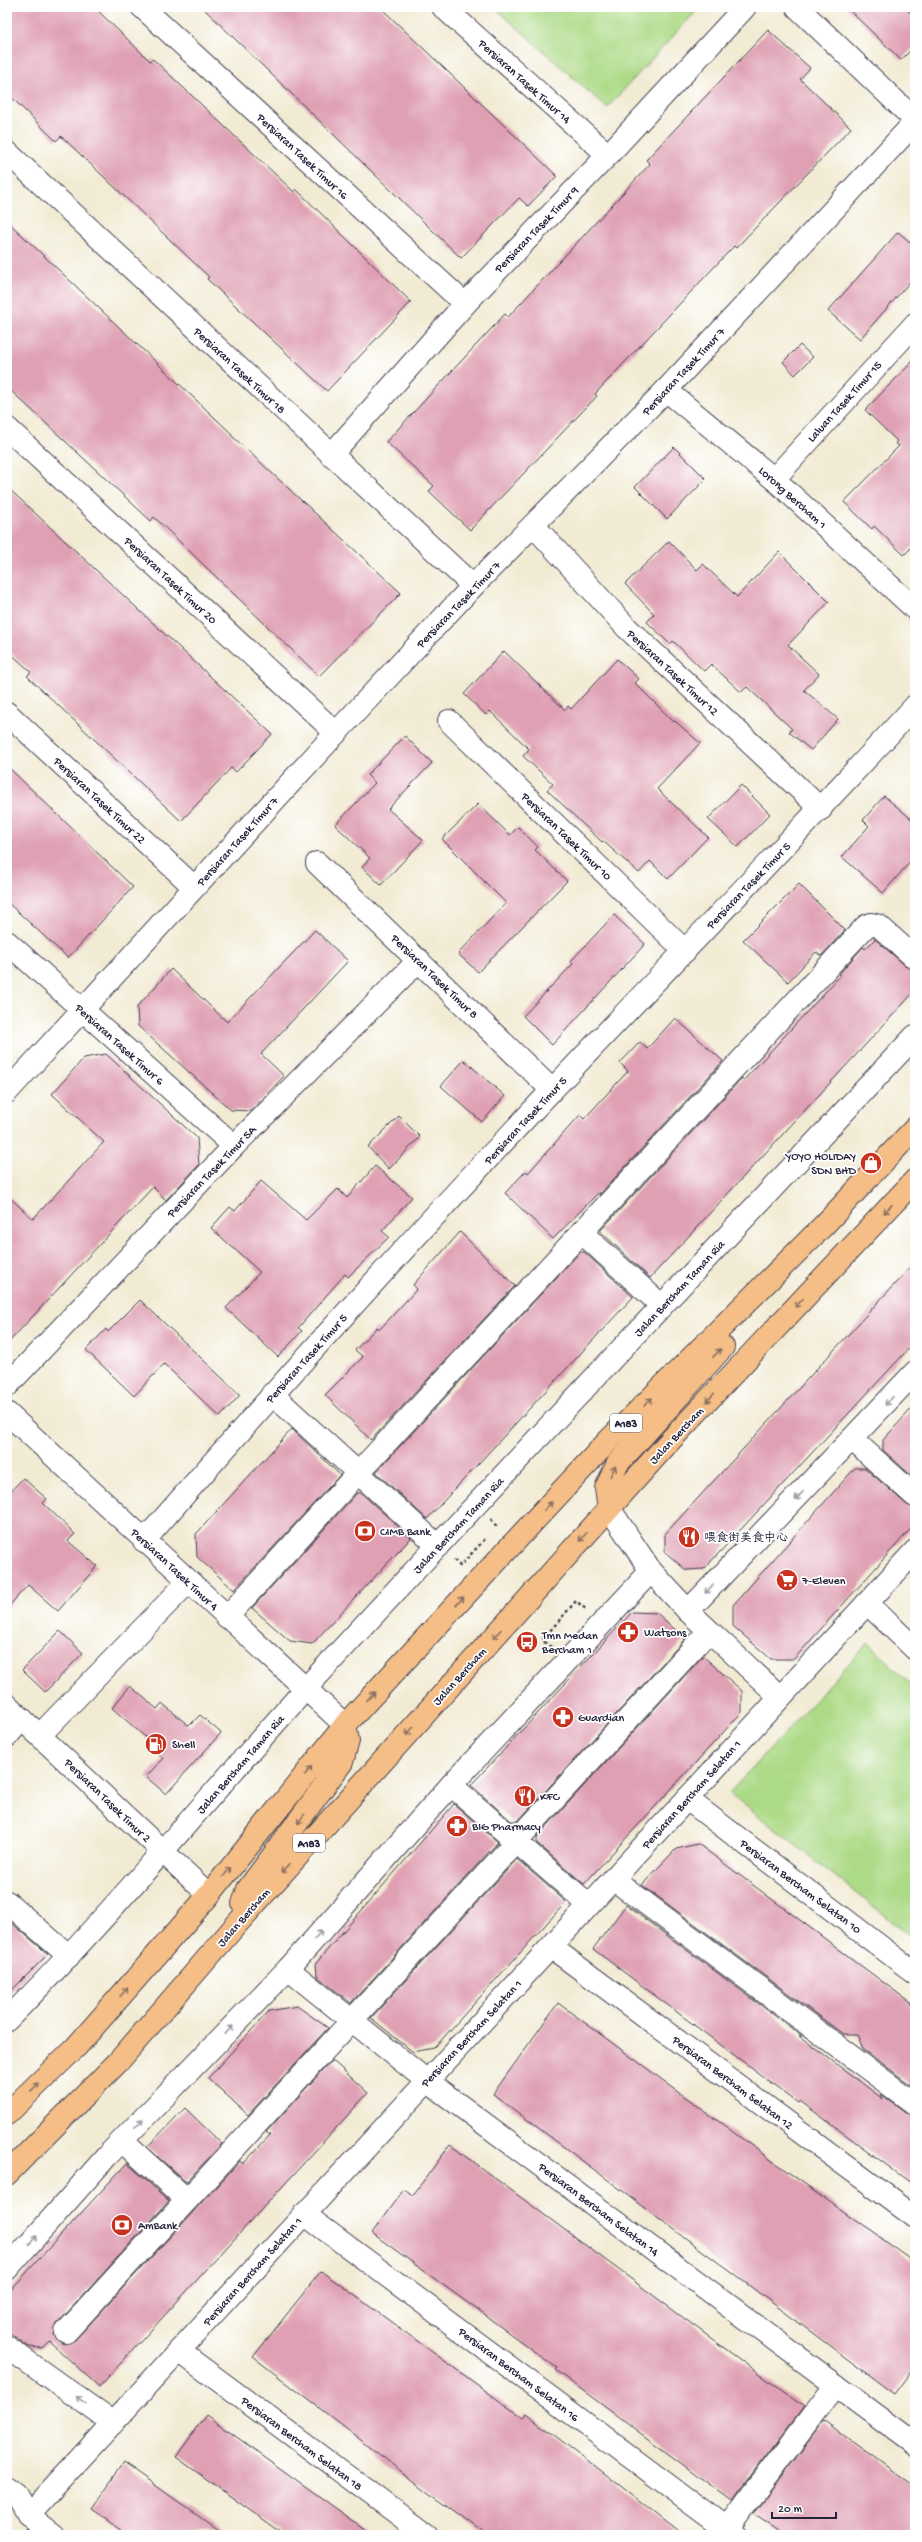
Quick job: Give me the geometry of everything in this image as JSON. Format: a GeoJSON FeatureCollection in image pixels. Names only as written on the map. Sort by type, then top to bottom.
{"type":"FeatureCollection","features":[{"type":"Feature","properties":{"kind":"main road","name":"A183"},"geometry":{"type":"LineString","coordinates":[[7,2114],[76,2047],[209,1896],[345,1725],[609,1440],[746,1303],[915,1128]]}},
{"type":"Feature","properties":{"kind":"main road","name":"Jalan Bercham"},"geometry":{"type":"LineString","coordinates":[[7,2174],[118,2062],[236,1925],[609,1508],[915,1180]]}},
{"type":"Feature","properties":{"kind":"main road"},"geometry":{"type":"LineString","coordinates":[[609,1508],[606,1488],[618,1463],[724,1346],[746,1303]]}},
{"type":"Feature","properties":{"kind":"main road"},"geometry":{"type":"LineString","coordinates":[[236,1925],[248,1889],[342,1762],[348,1741],[345,1725]]}},
{"type":"Feature","properties":{"kind":"street","name":"Persiaran Tasek Timur 16"},"geometry":{"type":"LineString","coordinates":[[142,7],[464,304]]}},
{"type":"Feature","properties":{"kind":"street","name":"Persiaran Tasek Timur 14"},"geometry":{"type":"LineString","coordinates":[[443,7],[608,155]]}},
{"type":"Feature","properties":{"kind":"street","name":"Persiaran Tasek Timur 9"},"geometry":{"type":"LineString","coordinates":[[331,455],[464,304],[608,155],[745,7]]}},
{"type":"Feature","properties":{"kind":"street"},"geometry":{"type":"LineString","coordinates":[[796,7],[915,121]]}},
{"type":"Feature","properties":{"kind":"street","name":"Persiaran Tasek Timur 7"},"geometry":{"type":"LineString","coordinates":[[7,1092],[84,1011],[194,887],[473,586],[534,526],[666,390],[915,121]]}},
{"type":"Feature","properties":{"kind":"street","name":"Persiaran Tasek Timur 18"},"geometry":{"type":"LineString","coordinates":[[7,152],[473,586]]}},
{"type":"Feature","properties":{"kind":"street","name":"Laluan Tasek Timur 15"},"geometry":{"type":"LineString","coordinates":[[774,479],[915,324]]}},
{"type":"Feature","properties":{"kind":"street","name":"Lorong Bercham 1"},"geometry":{"type":"LineString","coordinates":[[666,390],[774,479],[915,609]]}},
{"type":"Feature","properties":{"kind":"street","name":"Persiaran Tasek Timur 20"},"geometry":{"type":"LineString","coordinates":[[7,428],[336,733]]}},
{"type":"Feature","properties":{"kind":"street","name":"Persiaran Tasek Timur 12"},"geometry":{"type":"LineString","coordinates":[[534,526],[627,628],[821,809]]}},
{"type":"Feature","properties":{"kind":"street","name":"Persiaran Tasek Timur 5"},"geometry":{"type":"LineString","coordinates":[[144,1541],[272,1394],[552,1090],[821,809],[915,706]]}},
{"type":"Feature","properties":{"kind":"street","name":"Persiaran Tasek Timur 22"},"geometry":{"type":"LineString","coordinates":[[7,713],[194,887]]}},
{"type":"Feature","properties":{"kind":"street","name":"Persiaran Tasek Timur 10"},"geometry":{"type":"LineString","coordinates":[[449,721],[685,951]]}},
{"type":"Feature","properties":{"kind":"street","name":"Persiaran Tasek Timur 8"},"geometry":{"type":"LineString","coordinates":[[317,863],[552,1090]]}},
{"type":"Feature","properties":{"kind":"street"},"geometry":{"type":"LineString","coordinates":[[227,1617],[358,1473],[866,926],[875,923],[915,958]]}},
{"type":"Feature","properties":{"kind":"street","name":"Persiaran Tasek Timur 6"},"geometry":{"type":"LineString","coordinates":[[7,942],[234,1146]]}},
{"type":"Feature","properties":{"kind":"street","name":"Persiaran Tasek Timur 5A"},"geometry":{"type":"LineString","coordinates":[[7,1386],[234,1146],[419,960]]}},
{"type":"Feature","properties":{"kind":"street","name":"Jalan Bercham Taman Ria"},"geometry":{"type":"LineString","coordinates":[[7,2020],[69,1956],[307,1688],[438,1546],[915,1036]]}},
{"type":"Feature","properties":{"kind":"street"},"geometry":{"type":"LineString","coordinates":[[581,1232],[662,1306]]}},
{"type":"Feature","properties":{"kind":"street"},"geometry":{"type":"LineString","coordinates":[[688,1611],[853,1440],[915,1372]]}},
{"type":"Feature","properties":{"kind":"street"},"geometry":{"type":"LineString","coordinates":[[272,1394],[438,1546]]}},
{"type":"Feature","properties":{"kind":"street","name":"Persiaran Tasek Timur 4"},"geometry":{"type":"LineString","coordinates":[[7,1413],[188,1582],[307,1688],[345,1725]]}},
{"type":"Feature","properties":{"kind":"street"},"geometry":{"type":"LineString","coordinates":[[853,1440],[915,1496]]}},
{"type":"Feature","properties":{"kind":"street"},"geometry":{"type":"LineString","coordinates":[[609,1508],[651,1571],[688,1611],[779,1696]]}},
{"type":"Feature","properties":{"kind":"street","name":"Persiaran Bercham Selatan 1"},"geometry":{"type":"LineString","coordinates":[[28,2516],[304,2214],[614,1879],[779,1696],[915,1551]]}},
{"type":"Feature","properties":{"kind":"street"},"geometry":{"type":"LineString","coordinates":[[7,2269],[122,2141],[288,1969],[451,1785],[651,1571]]}},
{"type":"Feature","properties":{"kind":"street"},"geometry":{"type":"LineString","coordinates":[[40,1735],[188,1582]]}},
{"type":"Feature","properties":{"kind":"street"},"geometry":{"type":"LineString","coordinates":[[867,1603],[915,1649]]}},
{"type":"Feature","properties":{"kind":"street"},"geometry":{"type":"LineString","coordinates":[[66,2332],[709,1631]]}},
{"type":"Feature","properties":{"kind":"street"},"geometry":{"type":"LineString","coordinates":[[7,1736],[15,1712]]}},
{"type":"Feature","properties":{"kind":"street","name":"Persiaran Tasek Timur 2"},"geometry":{"type":"LineString","coordinates":[[15,1712],[209,1896]]}},
{"type":"Feature","properties":{"kind":"street"},"geometry":{"type":"LineString","coordinates":[[451,1785],[589,1905]]}},
{"type":"Feature","properties":{"kind":"street","name":"Persiaran Bercham Selatan 10"},"geometry":{"type":"LineString","coordinates":[[687,1799],[915,1973]]}},
{"type":"Feature","properties":{"kind":"street"},"geometry":{"type":"LineString","coordinates":[[614,1879],[915,2104]]}},
{"type":"Feature","properties":{"kind":"street"},"geometry":{"type":"LineString","coordinates":[[7,1902],[69,1956]]}},
{"type":"Feature","properties":{"kind":"street","name":"Persiaran Bercham Selatan 12"},"geometry":{"type":"LineString","coordinates":[[551,1947],[915,2218]]}},
{"type":"Feature","properties":{"kind":"street","name":"Persiaran Bercham Selatan 14"},"geometry":{"type":"LineString","coordinates":[[288,1969],[427,2081],[915,2444]]}},
{"type":"Feature","properties":{"kind":"street"},"geometry":{"type":"LineString","coordinates":[[122,2141],[187,2200]]}},
{"type":"Feature","properties":{"kind":"street","name":"Persiaran Bercham Selatan 16"},"geometry":{"type":"LineString","coordinates":[[304,2214],[728,2533]]}},
{"type":"Feature","properties":{"kind":"street"},"geometry":{"type":"LineString","coordinates":[[7,2347],[112,2423]]}},
{"type":"Feature","properties":{"kind":"street","name":"Persiaran Bercham Selatan 18"},"geometry":{"type":"LineString","coordinates":[[179,2351],[426,2535]]}},
{"type":"Feature","properties":{"kind":"street"},"geometry":{"type":"LineString","coordinates":[[728,2533],[836,2385]]}},
{"type":"Feature","properties":{"kind":"street"},"geometry":{"type":"LineString","coordinates":[[7,2487],[16,2494],[28,2516]]}},
{"type":"Feature","properties":{"kind":"street"},"geometry":{"type":"LineString","coordinates":[[7,2511],[28,2516],[54,2535]]}},
{"type":"Feature","properties":{"kind":"path"},"geometry":{"type":"LineString","coordinates":[[542,1640],[576,1601]]}},
{"type":"Feature","properties":{"kind":"green space"},"geometry":{"type":"Polygon","coordinates":[[[494,7],[700,7],[607,108],[494,7]]]}},
{"type":"Feature","properties":{"kind":"green space"},"geometry":{"type":"Polygon","coordinates":[[[868,1643],[915,1688],[915,1939],[729,1793],[868,1643]]]}},
{"type":"Feature","properties":{"kind":"building"},"geometry":{"type":"Polygon","coordinates":[[[7,7],[94,7],[150,61],[153,59],[294,192],[296,189],[411,302],[327,391],[207,279],[209,277],[61,136],[56,141],[7,93],[7,7]]]}},
{"type":"Feature","properties":{"kind":"building"},"geometry":{"type":"Polygon","coordinates":[[[202,7],[380,7],[557,176],[528,206],[519,198],[461,258],[202,7]]]}},
{"type":"Feature","properties":{"kind":"building"},"geometry":{"type":"Polygon","coordinates":[[[846,7],[904,7],[915,17],[915,46],[901,60],[846,7]]]}},
{"type":"Feature","properties":{"kind":"building"},"geometry":{"type":"Polygon","coordinates":[[[768,30],[810,68],[800,79],[851,128],[736,248],[734,246],[595,394],[597,396],[470,530],[429,491],[434,486],[386,442],[505,314],[508,317],[650,164],[646,160],[768,30]]]}},
{"type":"Feature","properties":{"kind":"building"},"geometry":{"type":"Polygon","coordinates":[[[7,221],[232,434],[231,435],[401,593],[319,676],[154,517],[151,521],[7,387],[7,221]]]}},
{"type":"Feature","properties":{"kind":"building"},"geometry":{"type":"Polygon","coordinates":[[[898,232],[915,246],[915,276],[860,339],[828,311],[898,232]]]}},
{"type":"Feature","properties":{"kind":"building"},"geometry":{"type":"Polygon","coordinates":[[[800,345],[813,357],[795,375],[783,362],[800,345]]]}},
{"type":"Feature","properties":{"kind":"building"},"geometry":{"type":"Polygon","coordinates":[[[915,359],[915,544],[904,555],[874,526],[872,529],[844,502],[899,446],[895,443],[897,441],[865,410],[915,359]]]}},
{"type":"Feature","properties":{"kind":"building"},"geometry":{"type":"Polygon","coordinates":[[[674,447],[706,479],[667,519],[635,487],[674,447]]]}},
{"type":"Feature","properties":{"kind":"building"},"geometry":{"type":"Polygon","coordinates":[[[7,487],[272,734],[236,772],[231,768],[181,821],[27,676],[31,672],[7,650],[7,487]]]}},
{"type":"Feature","properties":{"kind":"building"},"geometry":{"type":"Polygon","coordinates":[[[669,541],[697,570],[703,564],[737,597],[779,552],[829,602],[788,645],[819,674],[804,690],[838,719],[811,750],[789,732],[792,729],[747,687],[741,692],[711,664],[704,671],[673,641],[670,644],[647,622],[654,614],[625,584],[669,541]]]}},
{"type":"Feature","properties":{"kind":"building"},"geometry":{"type":"Polygon","coordinates":[[[504,651],[565,710],[568,706],[571,709],[617,659],[639,679],[635,683],[674,722],[675,721],[700,743],[657,789],[708,837],[668,879],[650,861],[639,873],[603,841],[602,842],[547,790],[553,784],[523,756],[529,749],[490,711],[486,715],[464,694],[504,651]]]}},
{"type":"Feature","properties":{"kind":"building"},"geometry":{"type":"Polygon","coordinates":[[[405,736],[432,763],[388,809],[423,840],[381,885],[362,867],[370,858],[335,825],[375,783],[367,775],[405,736]]]}},
{"type":"Feature","properties":{"kind":"building"},"geometry":{"type":"Polygon","coordinates":[[[7,766],[133,887],[68,958],[7,902],[7,766]]]}},
{"type":"Feature","properties":{"kind":"building"},"geometry":{"type":"Polygon","coordinates":[[[741,785],[770,814],[738,847],[708,819],[741,785]]]}},
{"type":"Feature","properties":{"kind":"building"},"geometry":{"type":"Polygon","coordinates":[[[884,796],[915,822],[915,856],[883,893],[842,857],[869,826],[863,820],[884,796]]]}},
{"type":"Feature","properties":{"kind":"building"},"geometry":{"type":"Polygon","coordinates":[[[478,804],[510,835],[518,827],[538,847],[535,850],[567,881],[478,972],[458,954],[506,903],[442,839],[478,804]]]}},
{"type":"Feature","properties":{"kind":"building"},"geometry":{"type":"Polygon","coordinates":[[[799,884],[845,930],[821,956],[816,952],[788,982],[743,940],[799,884]]]}},
{"type":"Feature","properties":{"kind":"building"},"geometry":{"type":"Polygon","coordinates":[[[614,915],[645,944],[552,1045],[523,1016],[573,964],[571,961],[614,915]]]}},
{"type":"Feature","properties":{"kind":"building"},"geometry":{"type":"Polygon","coordinates":[[[315,930],[348,961],[261,1054],[284,1076],[251,1111],[231,1110],[138,1026],[137,1007],[171,969],[227,1022],[315,930]]]}},
{"type":"Feature","properties":{"kind":"building"},"geometry":{"type":"Polygon","coordinates":[[[875,939],[907,967],[915,970],[915,991],[650,1278],[600,1231],[742,1078],[744,1080],[840,976],[839,974],[863,947],[865,949],[875,939]]]}},
{"type":"Feature","properties":{"kind":"building"},"geometry":{"type":"Polygon","coordinates":[[[675,1018],[723,1061],[599,1195],[599,1192],[553,1239],[505,1193],[526,1171],[528,1173],[580,1115],[584,1119],[628,1071],[620,1063],[640,1042],[647,1049],[675,1018]]]}},
{"type":"Feature","properties":{"kind":"building"},"geometry":{"type":"Polygon","coordinates":[[[106,1054],[197,1138],[199,1165],[166,1200],[153,1187],[7,1344],[7,1195],[33,1219],[104,1142],[52,1094],[84,1058],[106,1054]]]}},
{"type":"Feature","properties":{"kind":"building"},"geometry":{"type":"Polygon","coordinates":[[[464,1060],[505,1096],[482,1122],[441,1086],[464,1060]]]}},
{"type":"Feature","properties":{"kind":"building"},"geometry":{"type":"Polygon","coordinates":[[[399,1116],[420,1137],[389,1169],[368,1147],[399,1116]]]}},
{"type":"Feature","properties":{"kind":"building"},"geometry":{"type":"Polygon","coordinates":[[[375,1166],[412,1197],[382,1231],[389,1237],[348,1277],[345,1274],[298,1328],[302,1331],[278,1357],[226,1308],[260,1272],[211,1228],[230,1207],[235,1211],[261,1181],[306,1220],[338,1189],[347,1198],[375,1166]]]}},
{"type":"Feature","properties":{"kind":"building"},"geometry":{"type":"Polygon","coordinates":[[[460,1232],[515,1286],[371,1440],[325,1395],[363,1357],[355,1350],[377,1327],[380,1329],[417,1289],[413,1285],[460,1232]]]}},
{"type":"Feature","properties":{"kind":"building"},"geometry":{"type":"Polygon","coordinates":[[[580,1252],[584,1252],[633,1297],[427,1519],[376,1472],[580,1252]]]}},
{"type":"Feature","properties":{"kind":"building"},"geometry":{"type":"Polygon","coordinates":[[[915,1262],[915,1342],[704,1569],[686,1570],[665,1552],[665,1534],[915,1262]]]}},
{"type":"Feature","properties":{"kind":"building"},"geometry":{"type":"Polygon","coordinates":[[[140,1300],[240,1395],[220,1417],[164,1364],[134,1396],[86,1350],[106,1329],[108,1332],[140,1300]]]}},
{"type":"Feature","properties":{"kind":"building"},"geometry":{"type":"Polygon","coordinates":[[[915,1405],[915,1479],[883,1450],[883,1440],[915,1405]]]}},
{"type":"Feature","properties":{"kind":"building"},"geometry":{"type":"Polygon","coordinates":[[[292,1429],[340,1475],[234,1590],[197,1557],[196,1534],[292,1429]]]}},
{"type":"Feature","properties":{"kind":"building"},"geometry":{"type":"Polygon","coordinates":[[[855,1468],[865,1468],[907,1505],[915,1508],[915,1524],[794,1659],[771,1659],[733,1626],[733,1605],[855,1468]]]}},
{"type":"Feature","properties":{"kind":"building"},"geometry":{"type":"Polygon","coordinates":[[[23,1478],[47,1499],[43,1503],[75,1534],[68,1541],[97,1566],[58,1611],[28,1585],[7,1608],[7,1495],[23,1478]]]}},
{"type":"Feature","properties":{"kind":"building"},"geometry":{"type":"Polygon","coordinates":[[[357,1493],[361,1493],[411,1538],[312,1644],[290,1641],[252,1608],[357,1493]]]}},
{"type":"Feature","properties":{"kind":"building"},"geometry":{"type":"Polygon","coordinates":[[[632,1612],[657,1613],[685,1639],[518,1821],[511,1821],[471,1785],[632,1612]]]}},
{"type":"Feature","properties":{"kind":"building"},"geometry":{"type":"Polygon","coordinates":[[[60,1631],[83,1653],[45,1692],[22,1670],[60,1631]]]}},
{"type":"Feature","properties":{"kind":"building"},"geometry":{"type":"Polygon","coordinates":[[[703,1656],[742,1691],[742,1712],[584,1884],[537,1843],[537,1837],[703,1656]]]}},
{"type":"Feature","properties":{"kind":"building"},"geometry":{"type":"Polygon","coordinates":[[[130,1686],[157,1709],[162,1703],[189,1726],[200,1715],[221,1733],[166,1794],[146,1777],[163,1758],[149,1745],[151,1742],[112,1708],[130,1686]]]}},
{"type":"Feature","properties":{"kind":"building"},"geometry":{"type":"Polygon","coordinates":[[[454,1804],[498,1842],[351,2003],[317,1976],[316,1963],[454,1804]]]}},
{"type":"Feature","properties":{"kind":"building"},"geometry":{"type":"Polygon","coordinates":[[[698,1844],[915,2006],[915,2088],[863,2049],[857,2034],[843,2034],[642,1885],[676,1849],[698,1844]]]}},
{"type":"Feature","properties":{"kind":"building"},"geometry":{"type":"Polygon","coordinates":[[[517,1859],[566,1902],[434,2048],[413,2052],[371,2018],[517,1859]]]}},
{"type":"Feature","properties":{"kind":"building"},"geometry":{"type":"Polygon","coordinates":[[[626,1905],[802,2036],[799,2036],[883,2099],[881,2094],[908,2114],[915,2116],[915,2186],[800,2101],[798,2103],[593,1949],[626,1905]]]}},
{"type":"Feature","properties":{"kind":"building"},"geometry":{"type":"Polygon","coordinates":[[[7,1919],[48,1954],[7,1995],[7,1919]]]}},
{"type":"Feature","properties":{"kind":"building"},"geometry":{"type":"Polygon","coordinates":[[[558,2003],[771,2160],[915,2262],[915,2366],[894,2394],[493,2094],[558,2003]]]}},
{"type":"Feature","properties":{"kind":"building"},"geometry":{"type":"Polygon","coordinates":[[[297,2006],[328,2028],[248,2115],[208,2078],[269,2011],[297,2006]]]}},
{"type":"Feature","properties":{"kind":"building"},"geometry":{"type":"Polygon","coordinates":[[[332,2060],[368,2093],[99,2387],[49,2341],[42,2348],[29,2347],[7,2331],[7,2294],[127,2163],[169,2201],[57,2324],[54,2335],[63,2344],[75,2340],[240,2161],[243,2164],[270,2135],[266,2132],[332,2060]]]}},
{"type":"Feature","properties":{"kind":"building"},"geometry":{"type":"Polygon","coordinates":[[[185,2108],[222,2144],[186,2182],[147,2147],[185,2108]]]}},
{"type":"Feature","properties":{"kind":"building"},"geometry":{"type":"Polygon","coordinates":[[[450,2145],[804,2407],[732,2501],[555,2370],[557,2368],[372,2233],[404,2189],[413,2195],[450,2145]]]}},
{"type":"Feature","properties":{"kind":"building"},"geometry":{"type":"Polygon","coordinates":[[[321,2271],[523,2418],[526,2413],[682,2535],[487,2535],[436,2498],[253,2357],[321,2271]]]}},
{"type":"Feature","properties":{"kind":"building"},"geometry":{"type":"Polygon","coordinates":[[[206,2415],[373,2535],[284,2535],[176,2457],[206,2415]]]}},
{"type":"Feature","properties":{"kind":"building"},"geometry":{"type":"Polygon","coordinates":[[[824,2421],[915,2487],[915,2535],[784,2535],[754,2513],[824,2421]]]}},
{"type":"Feature","properties":{"kind":"building"},"geometry":{"type":"Polygon","coordinates":[[[124,2463],[225,2535],[128,2535],[91,2509],[124,2463]]]}},
{"type":"Feature","properties":{"kind":"place","name":"YOYO HOLIDAY SDN BHD"},"geometry":{"type":"Point","coordinates":[871,1163]}},
{"type":"Feature","properties":{"kind":"place","name":"CIMB Bank"},"geometry":{"type":"Point","coordinates":[365,1531]}},
{"type":"Feature","properties":{"kind":"place","name":"喂食街美食中心"},"geometry":{"type":"Point","coordinates":[689,1537]}},
{"type":"Feature","properties":{"kind":"place","name":"7-Eleven"},"geometry":{"type":"Point","coordinates":[787,1580]}},
{"type":"Feature","properties":{"kind":"place","name":"Watsons"},"geometry":{"type":"Point","coordinates":[628,1632]}},
{"type":"Feature","properties":{"kind":"place","name":"Tmn Medan Bercham 1"},"geometry":{"type":"Point","coordinates":[527,1642]}},
{"type":"Feature","properties":{"kind":"place","name":"Guardian"},"geometry":{"type":"Point","coordinates":[563,1717]}},
{"type":"Feature","properties":{"kind":"place","name":"Shell"},"geometry":{"type":"Point","coordinates":[156,1744]}},
{"type":"Feature","properties":{"kind":"place","name":"KFC"},"geometry":{"type":"Point","coordinates":[525,1796]}},
{"type":"Feature","properties":{"kind":"place","name":"BIG Pharmacy"},"geometry":{"type":"Point","coordinates":[457,1826]}},
{"type":"Feature","properties":{"kind":"place","name":"AmBank"},"geometry":{"type":"Point","coordinates":[122,2225]}}]}
